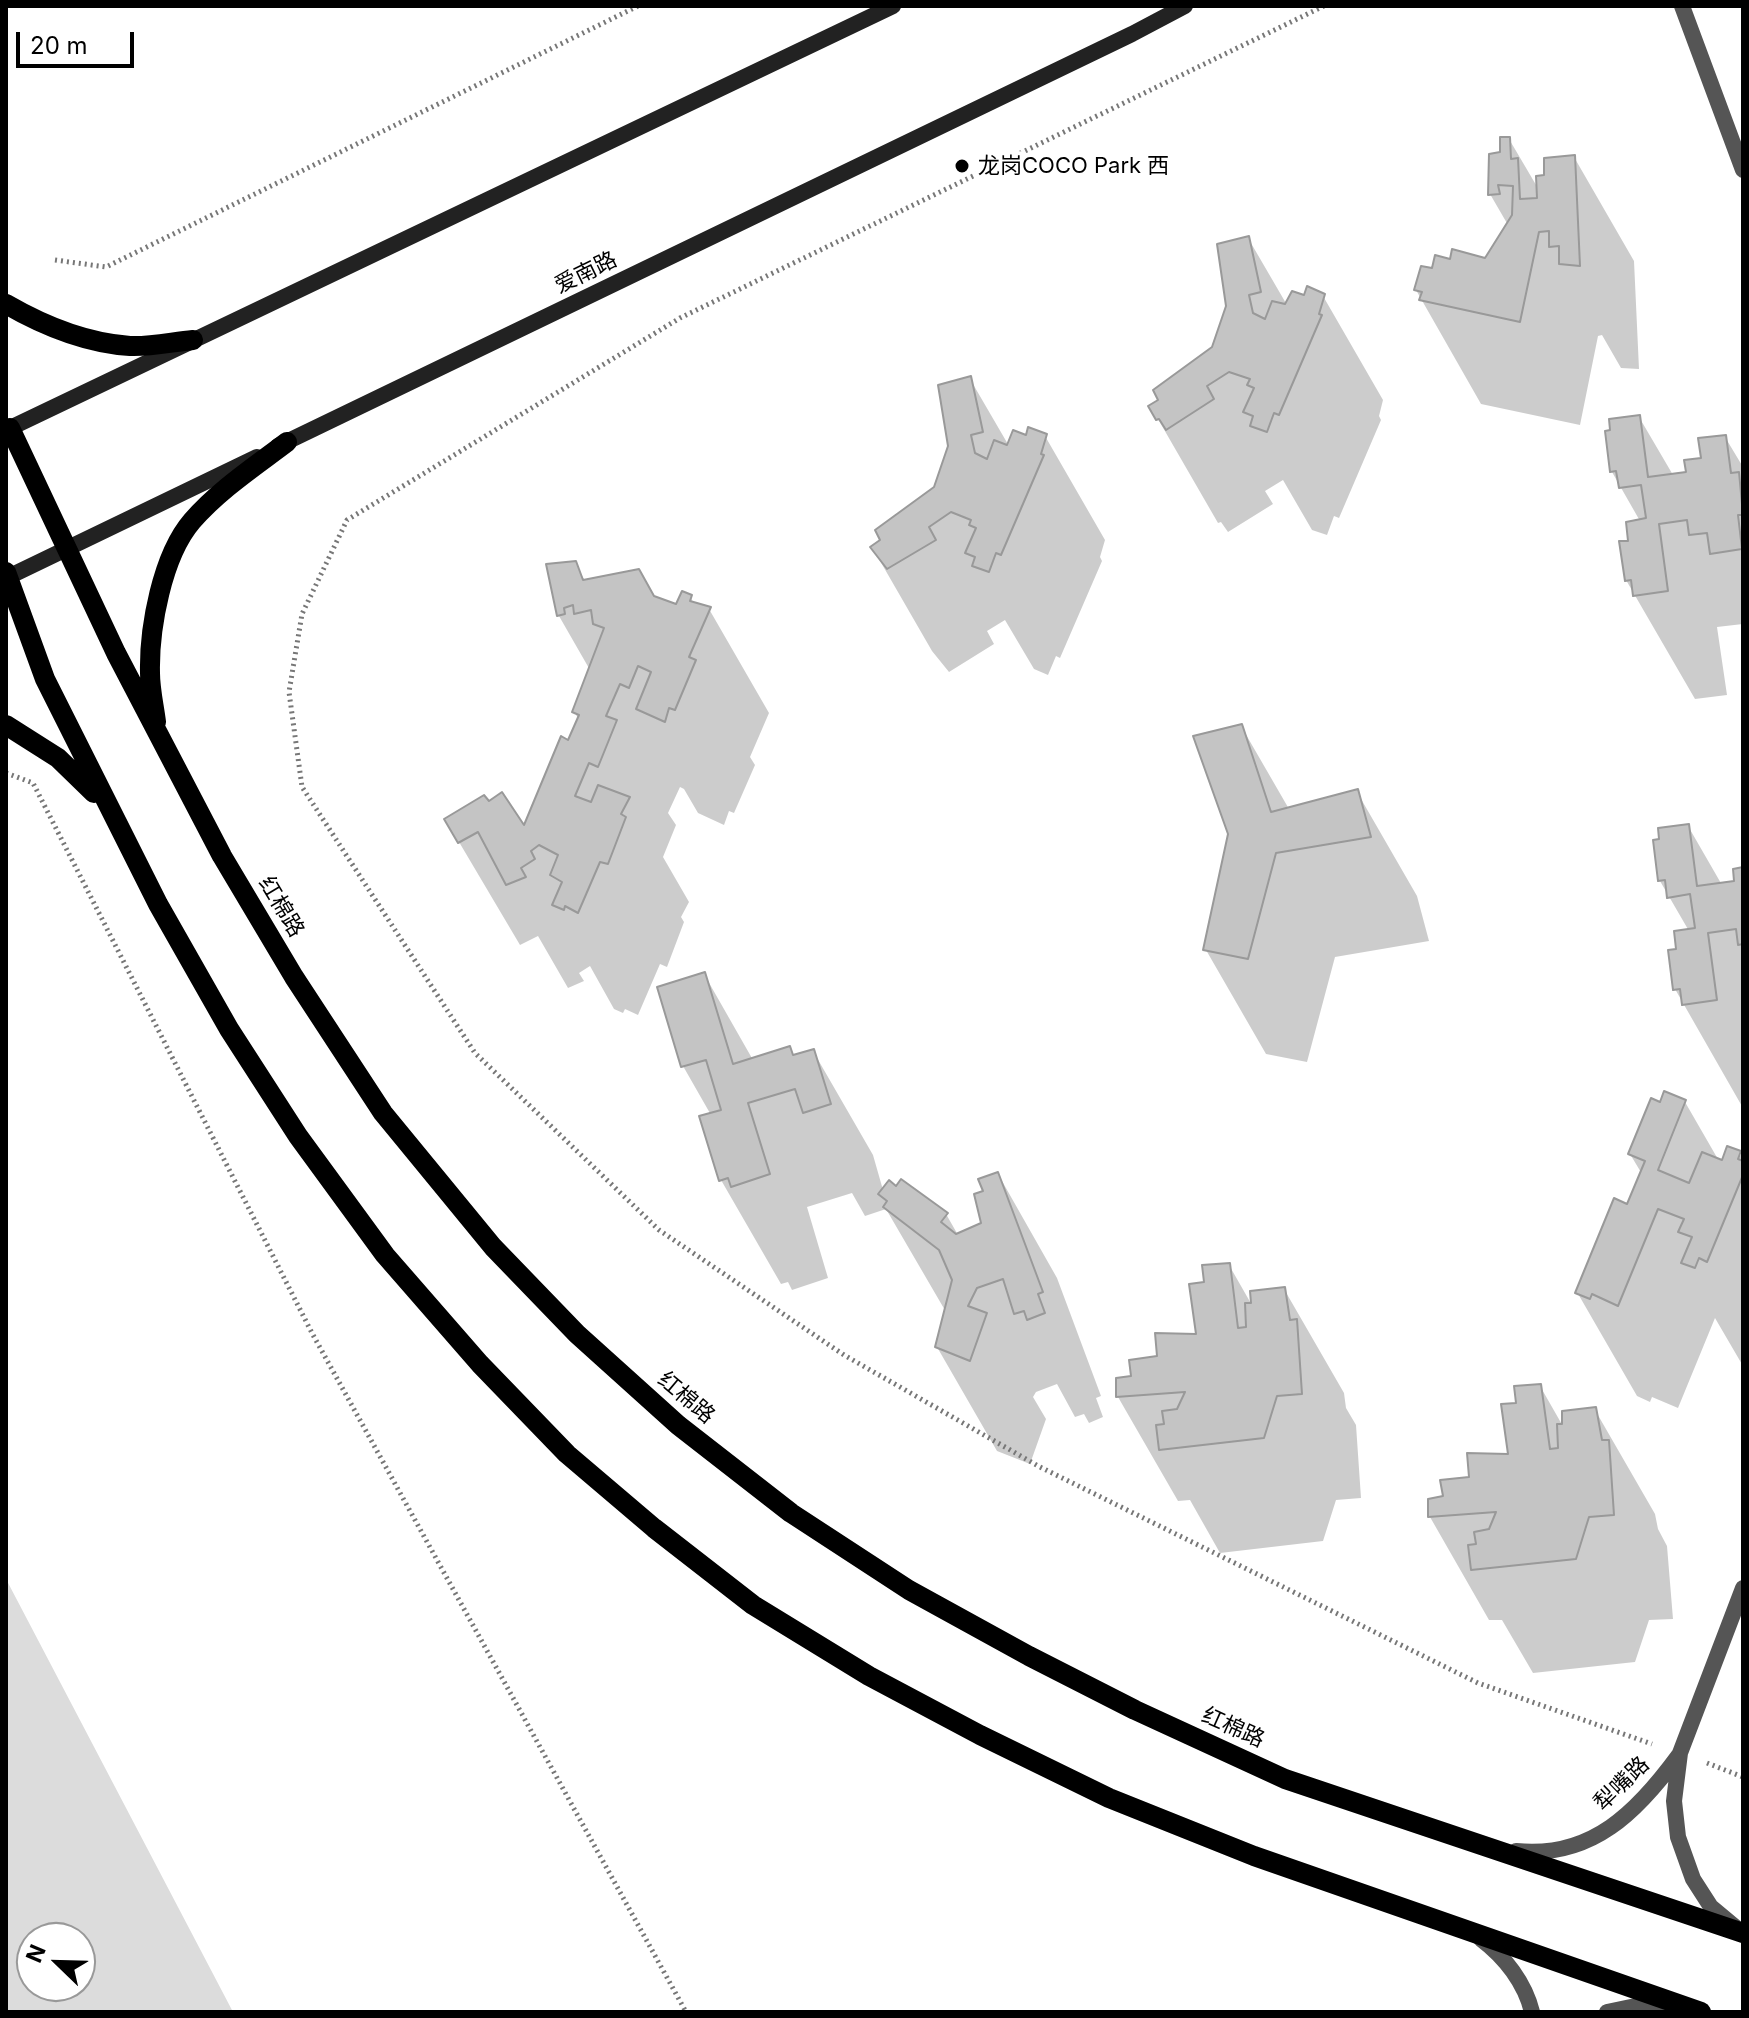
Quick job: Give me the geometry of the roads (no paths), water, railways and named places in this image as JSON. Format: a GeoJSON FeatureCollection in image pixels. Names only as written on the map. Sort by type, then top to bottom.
{"type":"FeatureCollection","features":[{"type":"Feature","properties":{"kind":"main road"},"geometry":{"type":"LineString","coordinates":[[7,426],[893,6]]}},
{"type":"Feature","properties":{"kind":"main road","name":"爱南路"},"geometry":{"type":"LineString","coordinates":[[7,576],[1185,6]]}},
{"type":"Feature","properties":{"kind":"main road"},"geometry":{"type":"LineString","coordinates":[[6,304],[35,320],[80,338],[131,346],[193,340]]}},
{"type":"Feature","properties":{"kind":"main road","name":"红棉路"},"geometry":{"type":"LineString","coordinates":[[7,426],[158,738],[222,856],[294,977],[383,1113],[493,1247],[577,1334],[678,1425],[791,1513],[909,1590],[1135,1710],[1285,1779],[1742,1933]]}},
{"type":"Feature","properties":{"kind":"main road"},"geometry":{"type":"LineString","coordinates":[[158,738],[150,673],[155,613],[164,572],[190,523],[227,486],[287,442]]}},
{"type":"Feature","properties":{"kind":"main road"},"geometry":{"type":"LineString","coordinates":[[7,576],[45,679],[158,904],[229,1029],[298,1136],[385,1255],[480,1364],[567,1454],[654,1528],[753,1605],[869,1676],[1109,1798],[1239,1850],[1701,2012]]}},
{"type":"Feature","properties":{"kind":"main road"},"geometry":{"type":"LineString","coordinates":[[6,725],[58,758],[108,807]]}},
{"type":"Feature","properties":{"kind":"street"},"geometry":{"type":"LineString","coordinates":[[1682,6],[1743,170]]}},
{"type":"Feature","properties":{"kind":"street","name":"犁嘴路"},"geometry":{"type":"LineString","coordinates":[[1742,1933],[1711,1907],[1693,1879],[1678,1837],[1674,1801],[1680,1753],[1743,1588]]}},
{"type":"Feature","properties":{"kind":"street","name":"犁嘴路"},"geometry":{"type":"LineString","coordinates":[[1495,1849],[1541,1854],[1578,1845],[1617,1824],[1652,1792],[1680,1753]]}},
{"type":"Feature","properties":{"kind":"street"},"geometry":{"type":"LineString","coordinates":[[1470,1931],[1501,1954],[1517,1977],[1532,2012]]}},
{"type":"Feature","properties":{"kind":"street"},"geometry":{"type":"LineString","coordinates":[[1607,2012],[1645,2004],[1678,2004]]}},
{"type":"Feature","properties":{"kind":"place","name":"龙岗COCO Park 西"},"geometry":{"type":"Point","coordinates":[962,166]}}]}
